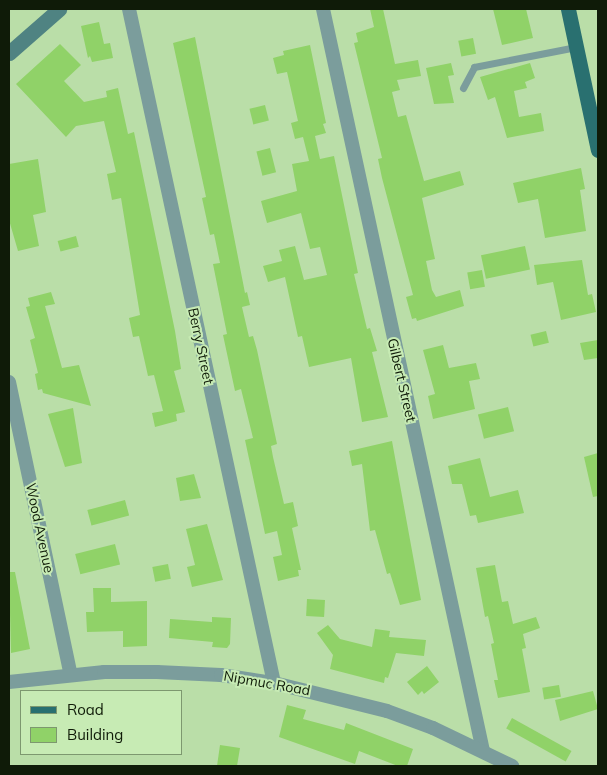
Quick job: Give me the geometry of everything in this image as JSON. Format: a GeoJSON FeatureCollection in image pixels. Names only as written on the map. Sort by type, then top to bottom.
{"type":"FeatureCollection","features":[{"type":"Feature","properties":{"kind":"main road"},"geometry":{"type":"LineString","coordinates":[[568,9],[598,150]]}},
{"type":"Feature","properties":{"kind":"street"},"geometry":{"type":"LineString","coordinates":[[9,53],[59,9]]}},
{"type":"Feature","properties":{"kind":"street","name":"Berry Street"},"geometry":{"type":"LineString","coordinates":[[129,9],[274,683]]}},
{"type":"Feature","properties":{"kind":"street","name":"Gilbert Street"},"geometry":{"type":"LineString","coordinates":[[323,9],[483,751]]}},
{"type":"Feature","properties":{"kind":"street","name":"Wood Avenue"},"geometry":{"type":"LineString","coordinates":[[9,382],[71,675]]}},
{"type":"Feature","properties":{"kind":"street","name":"Nipmuc Road"},"geometry":{"type":"LineString","coordinates":[[9,682],[71,675],[175,672],[221,674],[274,683],[387,711],[483,751],[512,766]]}},
{"type":"Feature","properties":{"kind":"lane"},"geometry":{"type":"LineString","coordinates":[[463,88],[474,67],[576,47]]}},
{"type":"Feature","properties":{"kind":"building"},"geometry":{"type":"Polygon","coordinates":[[[370,9],[383,9],[395,64],[418,60],[421,76],[397,80],[400,90],[392,92],[398,117],[406,115],[424,181],[460,171],[464,185],[422,198],[435,259],[426,261],[432,290],[436,297],[460,290],[464,306],[417,321],[416,318],[412,319],[406,297],[413,295],[382,178],[378,159],[382,158],[354,43],[358,42],[356,33],[374,27],[370,9]]]}},
{"type":"Feature","properties":{"kind":"building"},"geometry":{"type":"Polygon","coordinates":[[[493,9],[526,9],[533,38],[502,45],[493,9]]]}},
{"type":"Feature","properties":{"kind":"building"},"geometry":{"type":"Polygon","coordinates":[[[99,22],[104,44],[110,43],[113,58],[92,62],[90,56],[88,58],[81,26],[99,22]]]}},
{"type":"Feature","properties":{"kind":"building"},"geometry":{"type":"Polygon","coordinates":[[[195,37],[245,293],[247,292],[250,305],[242,307],[249,337],[253,336],[257,350],[277,444],[271,446],[273,457],[284,504],[293,502],[298,526],[292,528],[301,570],[298,570],[299,576],[278,581],[273,557],[282,555],[277,531],[265,534],[245,440],[253,438],[241,389],[235,391],[223,335],[227,334],[213,264],[220,263],[214,234],[210,235],[202,198],[206,197],[173,43],[195,37]]]}},
{"type":"Feature","properties":{"kind":"building"},"geometry":{"type":"Polygon","coordinates":[[[473,38],[476,54],[461,57],[458,41],[473,38]]]}},
{"type":"Feature","properties":{"kind":"building"},"geometry":{"type":"Polygon","coordinates":[[[60,44],[81,65],[64,81],[84,102],[107,97],[106,91],[118,88],[128,134],[134,132],[175,331],[181,369],[174,371],[185,412],[176,414],[177,421],[155,427],[152,413],[163,411],[154,375],[148,376],[139,336],[133,337],[129,318],[140,315],[121,198],[112,200],[107,174],[116,172],[104,121],[76,126],[66,137],[16,84],[60,44]]]}},
{"type":"Feature","properties":{"kind":"building"},"geometry":{"type":"Polygon","coordinates":[[[310,45],[326,123],[323,124],[326,133],[315,136],[320,159],[334,156],[358,273],[354,274],[367,329],[370,328],[377,351],[372,352],[388,417],[362,422],[351,358],[309,367],[302,336],[298,337],[285,277],[268,282],[263,266],[282,261],[279,250],[295,246],[304,280],[327,275],[320,247],[310,249],[301,213],[267,223],[261,201],[297,191],[292,164],[309,161],[303,137],[295,139],[291,123],[298,121],[287,72],[277,74],[273,58],[284,55],[283,51],[310,45]]]}},
{"type":"Feature","properties":{"kind":"building"},"geometry":{"type":"Polygon","coordinates":[[[451,63],[454,75],[448,76],[454,103],[434,104],[426,68],[451,63]]]}},
{"type":"Feature","properties":{"kind":"building"},"geometry":{"type":"Polygon","coordinates":[[[530,63],[535,78],[525,82],[527,88],[514,91],[519,117],[541,113],[544,131],[507,138],[495,97],[488,100],[480,77],[530,63]]]}},
{"type":"Feature","properties":{"kind":"building"},"geometry":{"type":"Polygon","coordinates":[[[265,105],[269,121],[253,124],[249,109],[265,105]]]}},
{"type":"Feature","properties":{"kind":"building"},"geometry":{"type":"Polygon","coordinates":[[[270,148],[276,172],[262,176],[256,151],[270,148]]]}},
{"type":"Feature","properties":{"kind":"building"},"geometry":{"type":"Polygon","coordinates":[[[38,159],[46,212],[33,215],[39,246],[18,251],[9,220],[9,164],[38,159]]]}},
{"type":"Feature","properties":{"kind":"building"},"geometry":{"type":"Polygon","coordinates":[[[581,168],[585,189],[580,190],[586,231],[545,238],[538,199],[518,203],[513,183],[581,168]]]}},
{"type":"Feature","properties":{"kind":"building"},"geometry":{"type":"Polygon","coordinates":[[[76,236],[79,247],[60,252],[58,241],[76,236]]]}},
{"type":"Feature","properties":{"kind":"building"},"geometry":{"type":"Polygon","coordinates":[[[525,246],[530,269],[486,279],[481,255],[525,246]]]}},
{"type":"Feature","properties":{"kind":"building"},"geometry":{"type":"Polygon","coordinates":[[[582,260],[588,295],[592,294],[596,312],[561,320],[553,282],[537,285],[534,265],[582,260]]]}},
{"type":"Feature","properties":{"kind":"building"},"geometry":{"type":"Polygon","coordinates":[[[482,270],[485,287],[470,289],[467,273],[482,270]]]}},
{"type":"Feature","properties":{"kind":"building"},"geometry":{"type":"Polygon","coordinates":[[[51,292],[55,304],[45,306],[62,368],[79,365],[91,406],[43,393],[42,389],[38,390],[35,374],[38,373],[30,340],[35,338],[26,307],[30,306],[28,298],[51,292]]]}},
{"type":"Feature","properties":{"kind":"building"},"geometry":{"type":"Polygon","coordinates":[[[546,331],[549,343],[533,347],[530,335],[546,331]]]}},
{"type":"Feature","properties":{"kind":"building"},"geometry":{"type":"Polygon","coordinates":[[[598,340],[598,358],[584,360],[580,343],[598,340]]]}},
{"type":"Feature","properties":{"kind":"building"},"geometry":{"type":"Polygon","coordinates":[[[443,345],[449,368],[476,363],[480,379],[469,381],[475,409],[433,419],[428,396],[435,394],[423,350],[443,345]]]}},
{"type":"Feature","properties":{"kind":"building"},"geometry":{"type":"Polygon","coordinates":[[[508,407],[514,431],[484,439],[478,414],[508,407]]]}},
{"type":"Feature","properties":{"kind":"building"},"geometry":{"type":"Polygon","coordinates":[[[73,408],[82,463],[65,467],[48,414],[73,408]]]}},
{"type":"Feature","properties":{"kind":"building"},"geometry":{"type":"Polygon","coordinates":[[[392,441],[421,600],[400,605],[390,573],[387,574],[375,530],[370,531],[362,464],[352,466],[349,451],[392,441]]]}},
{"type":"Feature","properties":{"kind":"building"},"geometry":{"type":"Polygon","coordinates":[[[598,453],[598,496],[593,497],[584,457],[598,453]]]}},
{"type":"Feature","properties":{"kind":"building"},"geometry":{"type":"Polygon","coordinates":[[[480,458],[490,497],[518,490],[524,513],[478,523],[476,515],[470,516],[462,484],[452,484],[448,466],[480,458]]]}},
{"type":"Feature","properties":{"kind":"building"},"geometry":{"type":"Polygon","coordinates":[[[194,474],[201,498],[180,501],[176,478],[194,474]]]}},
{"type":"Feature","properties":{"kind":"building"},"geometry":{"type":"Polygon","coordinates":[[[125,500],[129,515],[91,526],[87,510],[125,500]]]}},
{"type":"Feature","properties":{"kind":"building"},"geometry":{"type":"Polygon","coordinates":[[[207,524],[223,580],[192,587],[187,567],[195,565],[186,529],[207,524]]]}},
{"type":"Feature","properties":{"kind":"building"},"geometry":{"type":"Polygon","coordinates":[[[115,544],[120,564],[80,574],[75,554],[115,544]]]}},
{"type":"Feature","properties":{"kind":"building"},"geometry":{"type":"Polygon","coordinates":[[[168,564],[171,579],[155,582],[152,567],[168,564]]]}},
{"type":"Feature","properties":{"kind":"building"},"geometry":{"type":"Polygon","coordinates":[[[495,565],[502,602],[508,601],[513,624],[536,617],[540,628],[523,634],[526,648],[522,649],[530,692],[498,698],[494,680],[498,680],[491,644],[494,643],[488,616],[485,617],[476,568],[495,565]]]}},
{"type":"Feature","properties":{"kind":"building"},"geometry":{"type":"Polygon","coordinates":[[[9,572],[15,572],[30,649],[11,653],[9,572]]]}},
{"type":"Feature","properties":{"kind":"building"},"geometry":{"type":"Polygon","coordinates":[[[93,588],[111,588],[111,602],[147,601],[147,646],[123,647],[123,631],[87,632],[86,612],[94,612],[93,588]]]}},
{"type":"Feature","properties":{"kind":"building"},"geometry":{"type":"Polygon","coordinates":[[[307,599],[325,600],[324,617],[306,616],[307,599]]]}},
{"type":"Feature","properties":{"kind":"building"},"geometry":{"type":"Polygon","coordinates":[[[212,617],[231,618],[230,644],[227,648],[212,647],[213,642],[169,638],[170,619],[212,622],[212,617]]]}},
{"type":"Feature","properties":{"kind":"building"},"geometry":{"type":"Polygon","coordinates":[[[328,625],[340,639],[372,647],[375,629],[390,631],[389,637],[426,640],[424,656],[396,653],[388,678],[385,677],[384,683],[330,669],[333,655],[317,633],[328,625]]]}},
{"type":"Feature","properties":{"kind":"building"},"geometry":{"type":"Polygon","coordinates":[[[427,666],[439,682],[424,694],[422,691],[418,695],[407,682],[427,666]]]}},
{"type":"Feature","properties":{"kind":"building"},"geometry":{"type":"Polygon","coordinates":[[[559,685],[561,697],[544,700],[542,688],[559,685]]]}},
{"type":"Feature","properties":{"kind":"building"},"geometry":{"type":"Polygon","coordinates":[[[593,691],[598,709],[560,721],[555,700],[593,691]]]}},
{"type":"Feature","properties":{"kind":"building"},"geometry":{"type":"Polygon","coordinates":[[[287,705],[306,710],[303,719],[344,730],[346,723],[413,749],[407,766],[398,766],[359,751],[355,764],[279,737],[287,705]]]}},
{"type":"Feature","properties":{"kind":"building"},"geometry":{"type":"Polygon","coordinates":[[[512,718],[571,751],[566,761],[506,728],[512,718]]]}},
{"type":"Feature","properties":{"kind":"building"},"geometry":{"type":"Polygon","coordinates":[[[220,745],[240,748],[237,766],[217,766],[220,745]]]}}]}
